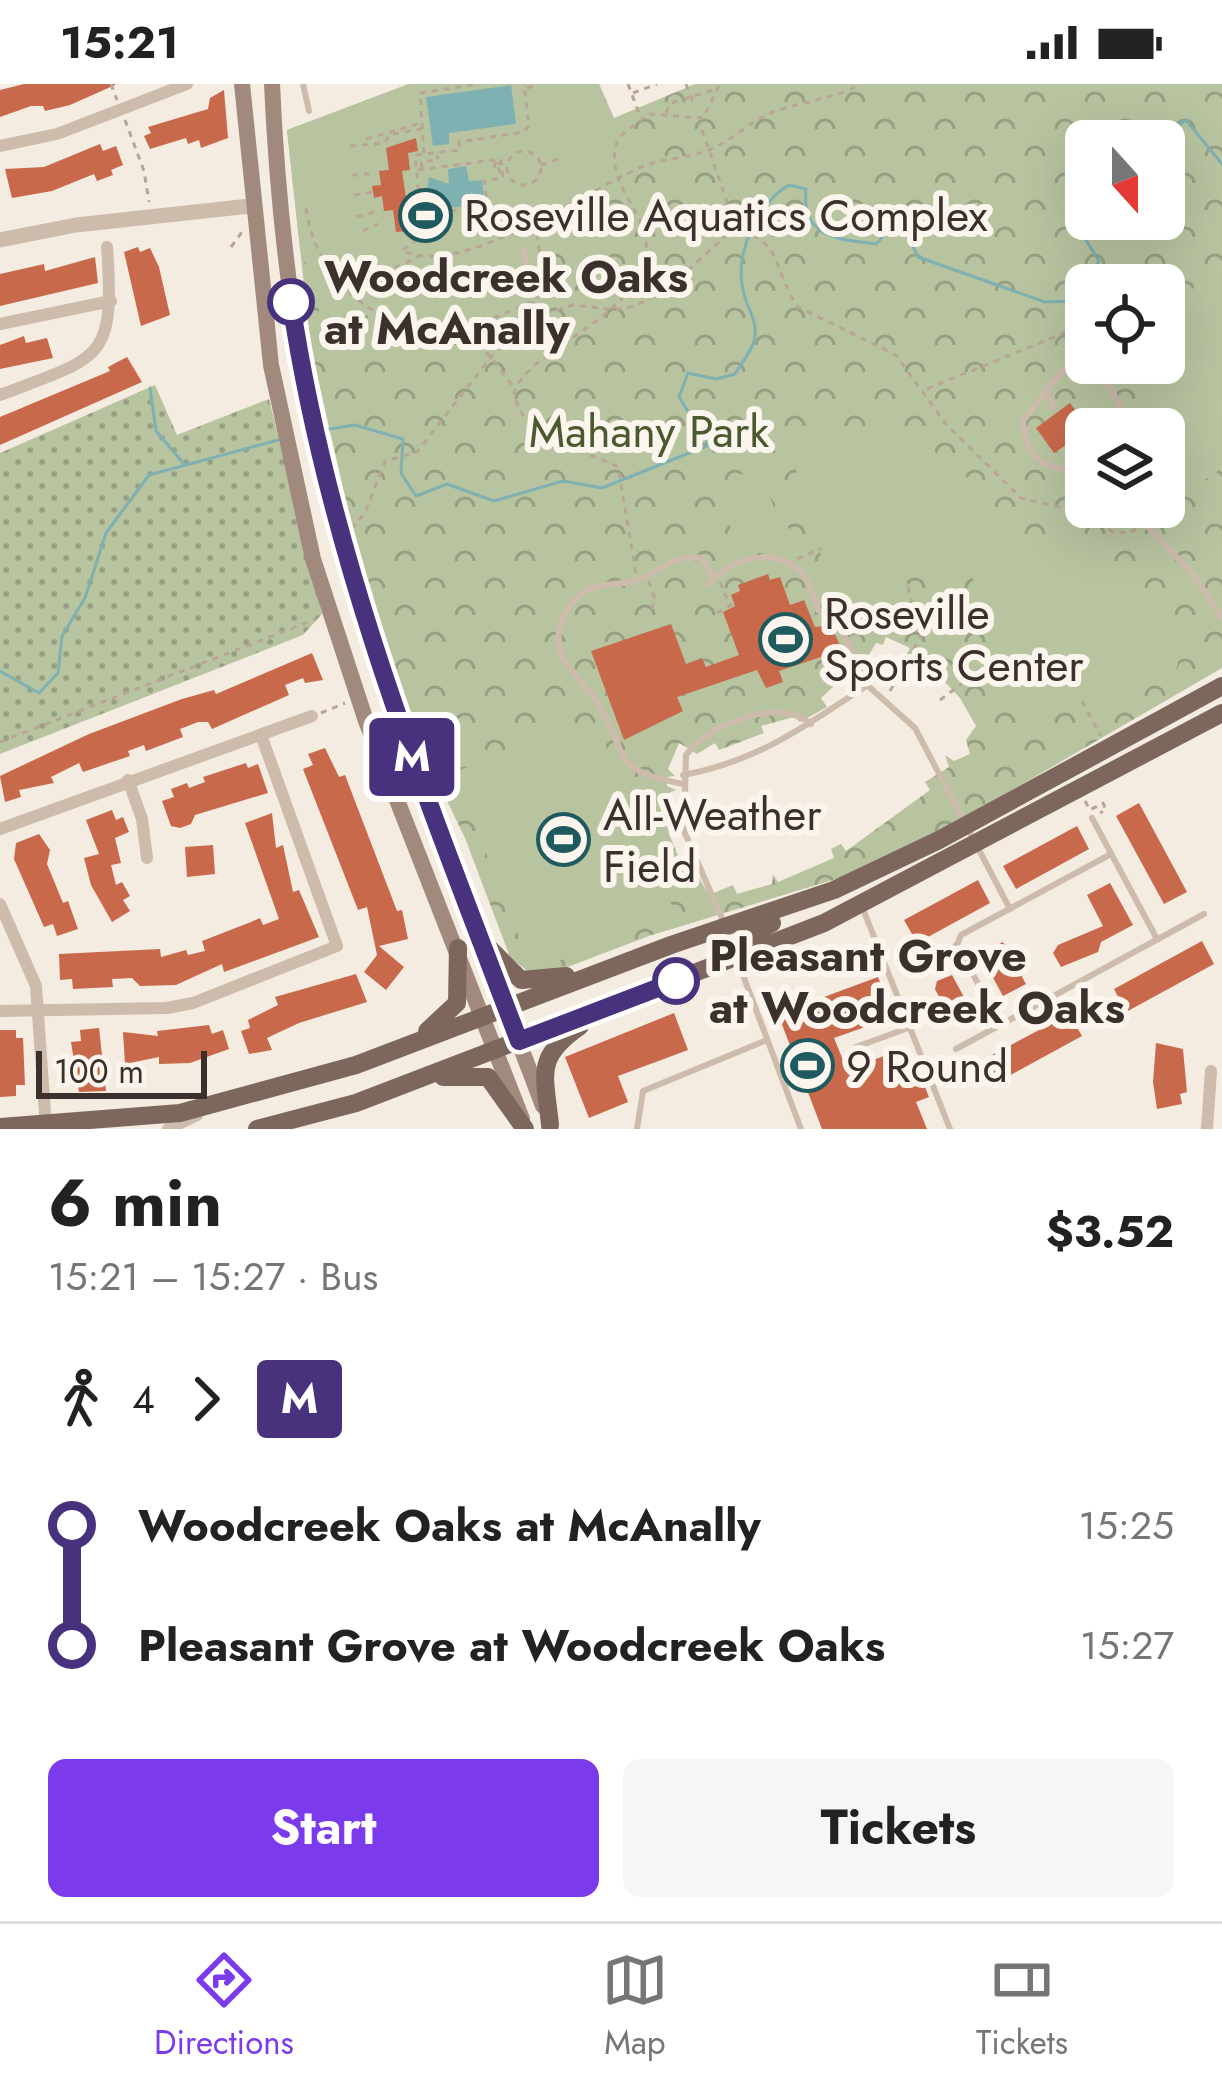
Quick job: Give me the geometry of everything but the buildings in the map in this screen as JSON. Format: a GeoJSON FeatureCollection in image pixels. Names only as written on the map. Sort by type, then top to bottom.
{"type":"FeatureCollection","features":[{"type":"Feature","properties":{"kind":"main road"},"geometry":{"type":"LineString","coordinates":[[242,84],[250,206],[278,414],[329,615],[525,1129]]}},
{"type":"Feature","properties":{"kind":"main road"},"geometry":{"type":"LineString","coordinates":[[272,84],[279,203],[298,351],[340,538],[388,690],[551,1127]]}},
{"type":"Feature","properties":{"kind":"main road"},"geometry":{"type":"LineString","coordinates":[[250,206],[279,203]]}},
{"type":"Feature","properties":{"kind":"main road"},"geometry":{"type":"LineString","coordinates":[[257,1129],[356,1102],[737,958],[861,906],[1107,749],[1222,686]]}},
{"type":"Feature","properties":{"kind":"main road"},"geometry":{"type":"LineString","coordinates":[[0,1127],[46,1127],[208,1108],[401,1048],[601,971],[834,890],[1079,789],[1222,713]]}},
{"type":"Feature","properties":{"kind":"main road"},"geometry":{"type":"LineString","coordinates":[[737,958],[736,947],[749,933],[834,890]]}},
{"type":"Feature","properties":{"kind":"main road"},"geometry":{"type":"LineString","coordinates":[[481,940],[521,980],[601,971]]}},
{"type":"Feature","properties":{"kind":"main road"},"geometry":{"type":"LineString","coordinates":[[401,1048],[454,1009],[460,990],[458,948]]}},
{"type":"Feature","properties":{"kind":"main road"},"geometry":{"type":"LineString","coordinates":[[551,1127],[544,1068],[548,1053],[603,1009]]}},
{"type":"Feature","properties":{"kind":"main road"},"geometry":{"type":"LineString","coordinates":[[421,1078],[488,1077],[525,1129]]}},
{"type":"Feature","properties":{"kind":"street"},"geometry":{"type":"LineString","coordinates":[[0,146],[57,134],[187,84]]}},
{"type":"Feature","properties":{"kind":"street"},"geometry":{"type":"LineString","coordinates":[[0,241],[151,216],[250,206]]}},
{"type":"Feature","properties":{"kind":"street"},"geometry":{"type":"LineString","coordinates":[[0,395],[88,358],[104,340],[111,302],[107,247]]}},
{"type":"Feature","properties":{"kind":"street"},"geometry":{"type":"LineString","coordinates":[[0,324],[111,302]]}},
{"type":"Feature","properties":{"kind":"street"},"geometry":{"type":"LineString","coordinates":[[0,830],[312,716]]}},
{"type":"Feature","properties":{"kind":"street"},"geometry":{"type":"LineString","coordinates":[[0,1011],[194,1003],[337,946],[261,735]]}},
{"type":"Feature","properties":{"kind":"street"},"geometry":{"type":"LineString","coordinates":[[128,781],[142,818],[147,858]]}},
{"type":"Feature","properties":{"kind":"street"},"geometry":{"type":"LineString","coordinates":[[0,904],[29,962],[40,1010],[46,1127]]}},
{"type":"Feature","properties":{"kind":"street"},"geometry":{"type":"LineString","coordinates":[[1206,1129],[1211,1070]]}},
{"type":"Feature","properties":{"kind":"street"},"geometry":{"type":"LineString","coordinates":[[168,1129],[208,1108]]}},
{"type":"Feature","properties":{"kind":"lane"},"geometry":{"type":"LineString","coordinates":[[303,84],[309,111]]}},
{"type":"Feature","properties":{"kind":"lane"},"geometry":{"type":"LineString","coordinates":[[523,249],[531,284]]}},
{"type":"Feature","properties":{"kind":"lane"},"geometry":{"type":"LineString","coordinates":[[1065,472],[1039,463],[1025,442],[1023,421],[1059,372],[1077,362],[1097,365],[1121,408]]}},
{"type":"Feature","properties":{"kind":"lane"},"geometry":{"type":"LineString","coordinates":[[1046,390],[1054,408]]}},
{"type":"Feature","properties":{"kind":"lane"},"geometry":{"type":"LineString","coordinates":[[1150,528],[1193,574],[1222,618]]}},
{"type":"Feature","properties":{"kind":"lane"},"geometry":{"type":"LineString","coordinates":[[867,685],[812,724],[753,756],[683,780],[639,775],[622,760],[602,710],[560,646],[565,611],[581,595],[637,580],[686,555],[708,562],[713,579],[746,558],[792,566],[805,576],[819,611],[837,620],[867,685],[915,728],[1010,909]]}},
{"type":"Feature","properties":{"kind":"lane"},"geometry":{"type":"LineString","coordinates":[[726,927],[710,884],[689,850],[681,813],[683,780],[694,744],[774,711],[791,710],[812,724]]}},
{"type":"Feature","properties":{"kind":"lane"},"geometry":{"type":"LineString","coordinates":[[1092,818],[1157,939]]}},
{"type":"Feature","properties":{"kind":"lane"},"geometry":{"type":"LineString","coordinates":[[917,967],[957,945],[962,935],[1111,854]]}},
{"type":"Feature","properties":{"kind":"lane"},"geometry":{"type":"LineString","coordinates":[[861,906],[950,1129]]}},
{"type":"Feature","properties":{"kind":"lane"},"geometry":{"type":"LineString","coordinates":[[956,1048],[1204,914]]}},
{"type":"Feature","properties":{"kind":"lane"},"geometry":{"type":"LineString","coordinates":[[957,945],[1000,1024]]}},
{"type":"Feature","properties":{"kind":"lane"},"geometry":{"type":"LineString","coordinates":[[737,958],[801,1129]]}},
{"type":"Feature","properties":{"kind":"lane"},"geometry":{"type":"LineString","coordinates":[[856,1047],[910,1027]]}},
{"type":"Feature","properties":{"kind":"lane"},"geometry":{"type":"LineString","coordinates":[[637,1129],[643,1091],[767,1040]]}},
{"type":"Feature","properties":{"kind":"path"},"geometry":{"type":"LineString","coordinates":[[111,84],[144,171],[151,216]]}},
{"type":"Feature","properties":{"kind":"path"},"geometry":{"type":"LineString","coordinates":[[424,154],[418,99],[424,90],[478,84]]}},
{"type":"Feature","properties":{"kind":"path"},"geometry":{"type":"LineString","coordinates":[[457,165],[459,142],[520,132],[530,126],[525,86],[537,84]]}},
{"type":"Feature","properties":{"kind":"path"},"geometry":{"type":"LineString","coordinates":[[628,84],[641,117]]}},
{"type":"Feature","properties":{"kind":"path"},"geometry":{"type":"LineString","coordinates":[[632,94],[657,84]]}},
{"type":"Feature","properties":{"kind":"path"},"geometry":{"type":"LineString","coordinates":[[686,84],[694,105]]}},
{"type":"Feature","properties":{"kind":"path"},"geometry":{"type":"LineString","coordinates":[[394,268],[419,257],[460,251],[536,221],[641,166],[711,150],[769,114],[858,86]]}},
{"type":"Feature","properties":{"kind":"path"},"geometry":{"type":"LineString","coordinates":[[666,113],[671,103],[719,87]]}},
{"type":"Feature","properties":{"kind":"path"},"geometry":{"type":"LineString","coordinates":[[699,120],[719,87]]}},
{"type":"Feature","properties":{"kind":"path"},"geometry":{"type":"LineString","coordinates":[[515,388],[528,370],[613,309],[642,267],[646,241],[616,182],[615,145],[641,117],[666,113],[699,120]]}},
{"type":"Feature","properties":{"kind":"path"},"geometry":{"type":"LineString","coordinates":[[699,120],[730,230]]}},
{"type":"Feature","properties":{"kind":"path"},"geometry":{"type":"LineString","coordinates":[[367,139],[421,126]]}},
{"type":"Feature","properties":{"kind":"path"},"geometry":{"type":"LineString","coordinates":[[350,146],[385,143],[389,135],[421,126]]}},
{"type":"Feature","properties":{"kind":"path"},"geometry":{"type":"LineString","coordinates":[[520,132],[522,150]]}},
{"type":"Feature","properties":{"kind":"path"},"geometry":{"type":"LineString","coordinates":[[522,150],[531,152],[539,166],[536,182],[512,182],[507,162],[522,150]]}},
{"type":"Feature","properties":{"kind":"path"},"geometry":{"type":"LineString","coordinates":[[422,226],[416,155],[455,151]]}},
{"type":"Feature","properties":{"kind":"path"},"geometry":{"type":"LineString","coordinates":[[420,170],[422,162],[438,160],[437,153]]}},
{"type":"Feature","properties":{"kind":"path"},"geometry":{"type":"LineString","coordinates":[[539,166],[558,159]]}},
{"type":"Feature","properties":{"kind":"path"},"geometry":{"type":"LineString","coordinates":[[420,170],[498,160]]}},
{"type":"Feature","properties":{"kind":"path"},"geometry":{"type":"LineString","coordinates":[[494,168],[496,162],[500,172],[498,160]]}},
{"type":"Feature","properties":{"kind":"path"},"geometry":{"type":"LineString","coordinates":[[421,212],[437,225],[448,211],[476,208],[476,201],[487,200],[484,181],[503,178],[498,160]]}},
{"type":"Feature","properties":{"kind":"path"},"geometry":{"type":"LineString","coordinates":[[352,175],[369,174]]}},
{"type":"Feature","properties":{"kind":"path"},"geometry":{"type":"LineString","coordinates":[[354,195],[373,192]]}},
{"type":"Feature","properties":{"kind":"path"},"geometry":{"type":"LineString","coordinates":[[306,208],[312,242],[325,266],[356,298],[404,326],[456,328],[535,301]]}},
{"type":"Feature","properties":{"kind":"path"},"geometry":{"type":"LineString","coordinates":[[357,217],[374,212]]}},
{"type":"Feature","properties":{"kind":"path"},"geometry":{"type":"LineString","coordinates":[[340,538],[360,520],[385,461],[406,457],[454,410],[535,301],[543,284],[536,221]]}},
{"type":"Feature","properties":{"kind":"path"},"geometry":{"type":"LineString","coordinates":[[362,231],[378,224]]}},
{"type":"Feature","properties":{"kind":"path"},"geometry":{"type":"LineString","coordinates":[[231,247],[246,226]]}},
{"type":"Feature","properties":{"kind":"path"},"geometry":{"type":"LineString","coordinates":[[522,320],[573,305],[636,306],[676,281],[730,230],[746,231],[763,238],[776,254],[798,307],[896,355],[945,423],[1021,498],[1065,508]]}},
{"type":"Feature","properties":{"kind":"path"},"geometry":{"type":"LineString","coordinates":[[419,257],[405,251],[423,235]]}},
{"type":"Feature","properties":{"kind":"path"},"geometry":{"type":"LineString","coordinates":[[456,328],[490,356],[515,388],[517,406],[541,435],[611,463],[620,473],[637,580]]}},
{"type":"Feature","properties":{"kind":"path"},"geometry":{"type":"LineString","coordinates":[[925,390],[1065,333]]}},
{"type":"Feature","properties":{"kind":"path"},"geometry":{"type":"LineString","coordinates":[[1107,528],[1129,533],[1137,528]]}},
{"type":"Feature","properties":{"kind":"path"},"geometry":{"type":"LineString","coordinates":[[792,566],[823,548]]}},
{"type":"Feature","properties":{"kind":"path"},"geometry":{"type":"LineString","coordinates":[[650,574],[655,596],[650,615]]}},
{"type":"Feature","properties":{"kind":"path"},"geometry":{"type":"LineString","coordinates":[[713,579],[731,603],[717,613]]}},
{"type":"Feature","properties":{"kind":"path"},"geometry":{"type":"LineString","coordinates":[[886,698],[921,637],[908,584]]}},
{"type":"Feature","properties":{"kind":"path"},"geometry":{"type":"LineString","coordinates":[[0,742],[329,615]]}},
{"type":"Feature","properties":{"kind":"path"},"geometry":{"type":"LineString","coordinates":[[940,700],[972,676],[1001,664]]}},
{"type":"Feature","properties":{"kind":"path"},"geometry":{"type":"LineString","coordinates":[[312,716],[358,698]]}},
{"type":"Feature","properties":{"kind":"path"},"geometry":{"type":"LineString","coordinates":[[1082,701],[1107,749]]}},
{"type":"Feature","properties":{"kind":"path"},"geometry":{"type":"LineString","coordinates":[[1079,789],[1090,810],[1102,803],[1106,810],[1092,818]]}},
{"type":"Feature","properties":{"kind":"green space","name":"Mahany Park"},"geometry":{"type":"Polygon","coordinates":[[[409,84],[599,84],[614,118],[695,84],[1222,84],[1222,668],[926,840],[846,876],[649,936],[549,974],[532,975],[510,957],[465,838],[424,753],[359,558],[311,348],[287,130],[409,84]],[[886,637],[883,645],[876,643],[853,681],[845,676],[821,698],[827,707],[800,722],[794,717],[761,726],[764,733],[719,750],[715,743],[697,754],[679,743],[668,769],[675,776],[667,777],[667,786],[676,790],[666,794],[669,834],[687,878],[696,873],[709,895],[733,885],[737,894],[772,884],[773,874],[778,882],[834,858],[831,849],[841,844],[846,851],[930,790],[925,782],[949,767],[945,755],[954,761],[970,754],[966,740],[976,726],[960,698],[920,656],[915,662],[906,656],[910,648],[886,637]]]}},
{"type":"Feature","properties":{"kind":"green space","name":"Roseville Aquatics Complex"},"geometry":{"type":"Polygon","coordinates":[[[409,84],[599,84],[633,168],[586,198],[555,209],[546,236],[552,293],[512,321],[489,329],[439,333],[370,314],[322,334],[316,287],[300,249],[287,130],[409,84]]]}},
{"type":"Feature","properties":{"kind":"green space"},"geometry":{"type":"Polygon","coordinates":[[[1222,261],[1222,468],[1190,490],[1185,482],[1185,408],[1157,408],[1156,384],[1185,384],[1185,299],[1222,261]]]}},
{"type":"Feature","properties":{"kind":"green space"},"geometry":{"type":"Polygon","coordinates":[[[155,385],[177,435],[269,399],[322,614],[303,635],[0,754],[0,453],[155,385]]]}},
{"type":"Feature","properties":{"kind":"green space"},"geometry":{"type":"Polygon","coordinates":[[[857,428],[907,439],[949,462],[982,496],[1006,541],[906,579],[909,589],[861,607],[834,593],[818,546],[825,543],[786,445],[857,428]]]}},
{"type":"Feature","properties":{"kind":"green space"},"geometry":{"type":"Polygon","coordinates":[[[744,473],[763,481],[777,514],[785,518],[798,555],[795,561],[757,552],[719,567],[717,545],[728,541],[732,532],[720,494],[729,479],[744,473]]]}},
{"type":"Feature","properties":{"kind":"green space"},"geometry":{"type":"Polygon","coordinates":[[[1043,545],[1113,569],[1155,600],[1170,620],[1178,643],[1177,668],[1037,722],[1015,712],[997,663],[1004,659],[966,561],[1017,546],[1043,545]]]}},
{"type":"Feature","properties":{"kind":"green space","name":"All-Weather Field"},"geometry":{"type":"Polygon","coordinates":[[[591,719],[619,770],[676,916],[532,971],[498,884],[490,886],[482,864],[489,861],[455,772],[591,719]]]}},
{"type":"Feature","properties":{"kind":"water"},"geometry":{"type":"Polygon","coordinates":[[[511,85],[516,124],[449,133],[449,144],[433,146],[426,97],[511,85]]]}},
{"type":"Feature","properties":{"kind":"water"},"geometry":{"type":"Polygon","coordinates":[[[466,166],[469,181],[482,180],[484,196],[475,197],[471,190],[472,206],[446,208],[436,220],[425,199],[429,177],[449,184],[448,169],[466,166]]]}},
{"type":"Feature","properties":{"kind":"waterway"},"geometry":{"type":"LineString","coordinates":[[1185,121],[1222,164]]}},
{"type":"Feature","properties":{"kind":"waterway"},"geometry":{"type":"LineString","coordinates":[[329,429],[355,425],[403,439],[401,473],[416,496],[447,484],[494,501],[563,481],[602,488],[709,445],[679,397],[688,373],[716,379],[735,374],[751,349],[755,328],[741,279],[745,248],[766,205],[789,185],[806,189],[809,218],[825,233],[876,244],[890,229],[907,234],[918,257],[1045,302],[1074,301],[1099,261],[1086,240]]}},
{"type":"Feature","properties":{"kind":"waterway"},"geometry":{"type":"LineString","coordinates":[[150,388],[156,431],[184,464]]}},
{"type":"Feature","properties":{"kind":"waterway"},"geometry":{"type":"LineString","coordinates":[[0,671],[39,693],[58,673],[62,636],[85,598],[106,533],[149,475],[278,440]]}},
{"type":"Feature","properties":{"kind":"bus line","name":"M"},"geometry":{"type":"LineString","coordinates":[[291,302],[321,464],[367,632],[519,1041],[676,981]]}},
{"type":"Feature","properties":{"kind":"place","name":"Roseville Aquatics Complex"},"geometry":{"type":"Point","coordinates":[425,215]}},
{"type":"Feature","properties":{"kind":"place","name":"Woodcreek Oaks at McAnally"},"geometry":{"type":"Point","coordinates":[291,302]}},
{"type":"Feature","properties":{"kind":"place","name":"Roseville Sports Center"},"geometry":{"type":"Point","coordinates":[785,639]}},
{"type":"Feature","properties":{"kind":"place","name":"All-Weather Field"},"geometry":{"type":"Point","coordinates":[564,840]}},
{"type":"Feature","properties":{"kind":"place","name":"Pleasant Grove at Woodcreek Oaks"},"geometry":{"type":"Point","coordinates":[676,981]}},
{"type":"Feature","properties":{"kind":"place","name":"9 Round"},"geometry":{"type":"Point","coordinates":[807,1066]}}]}
